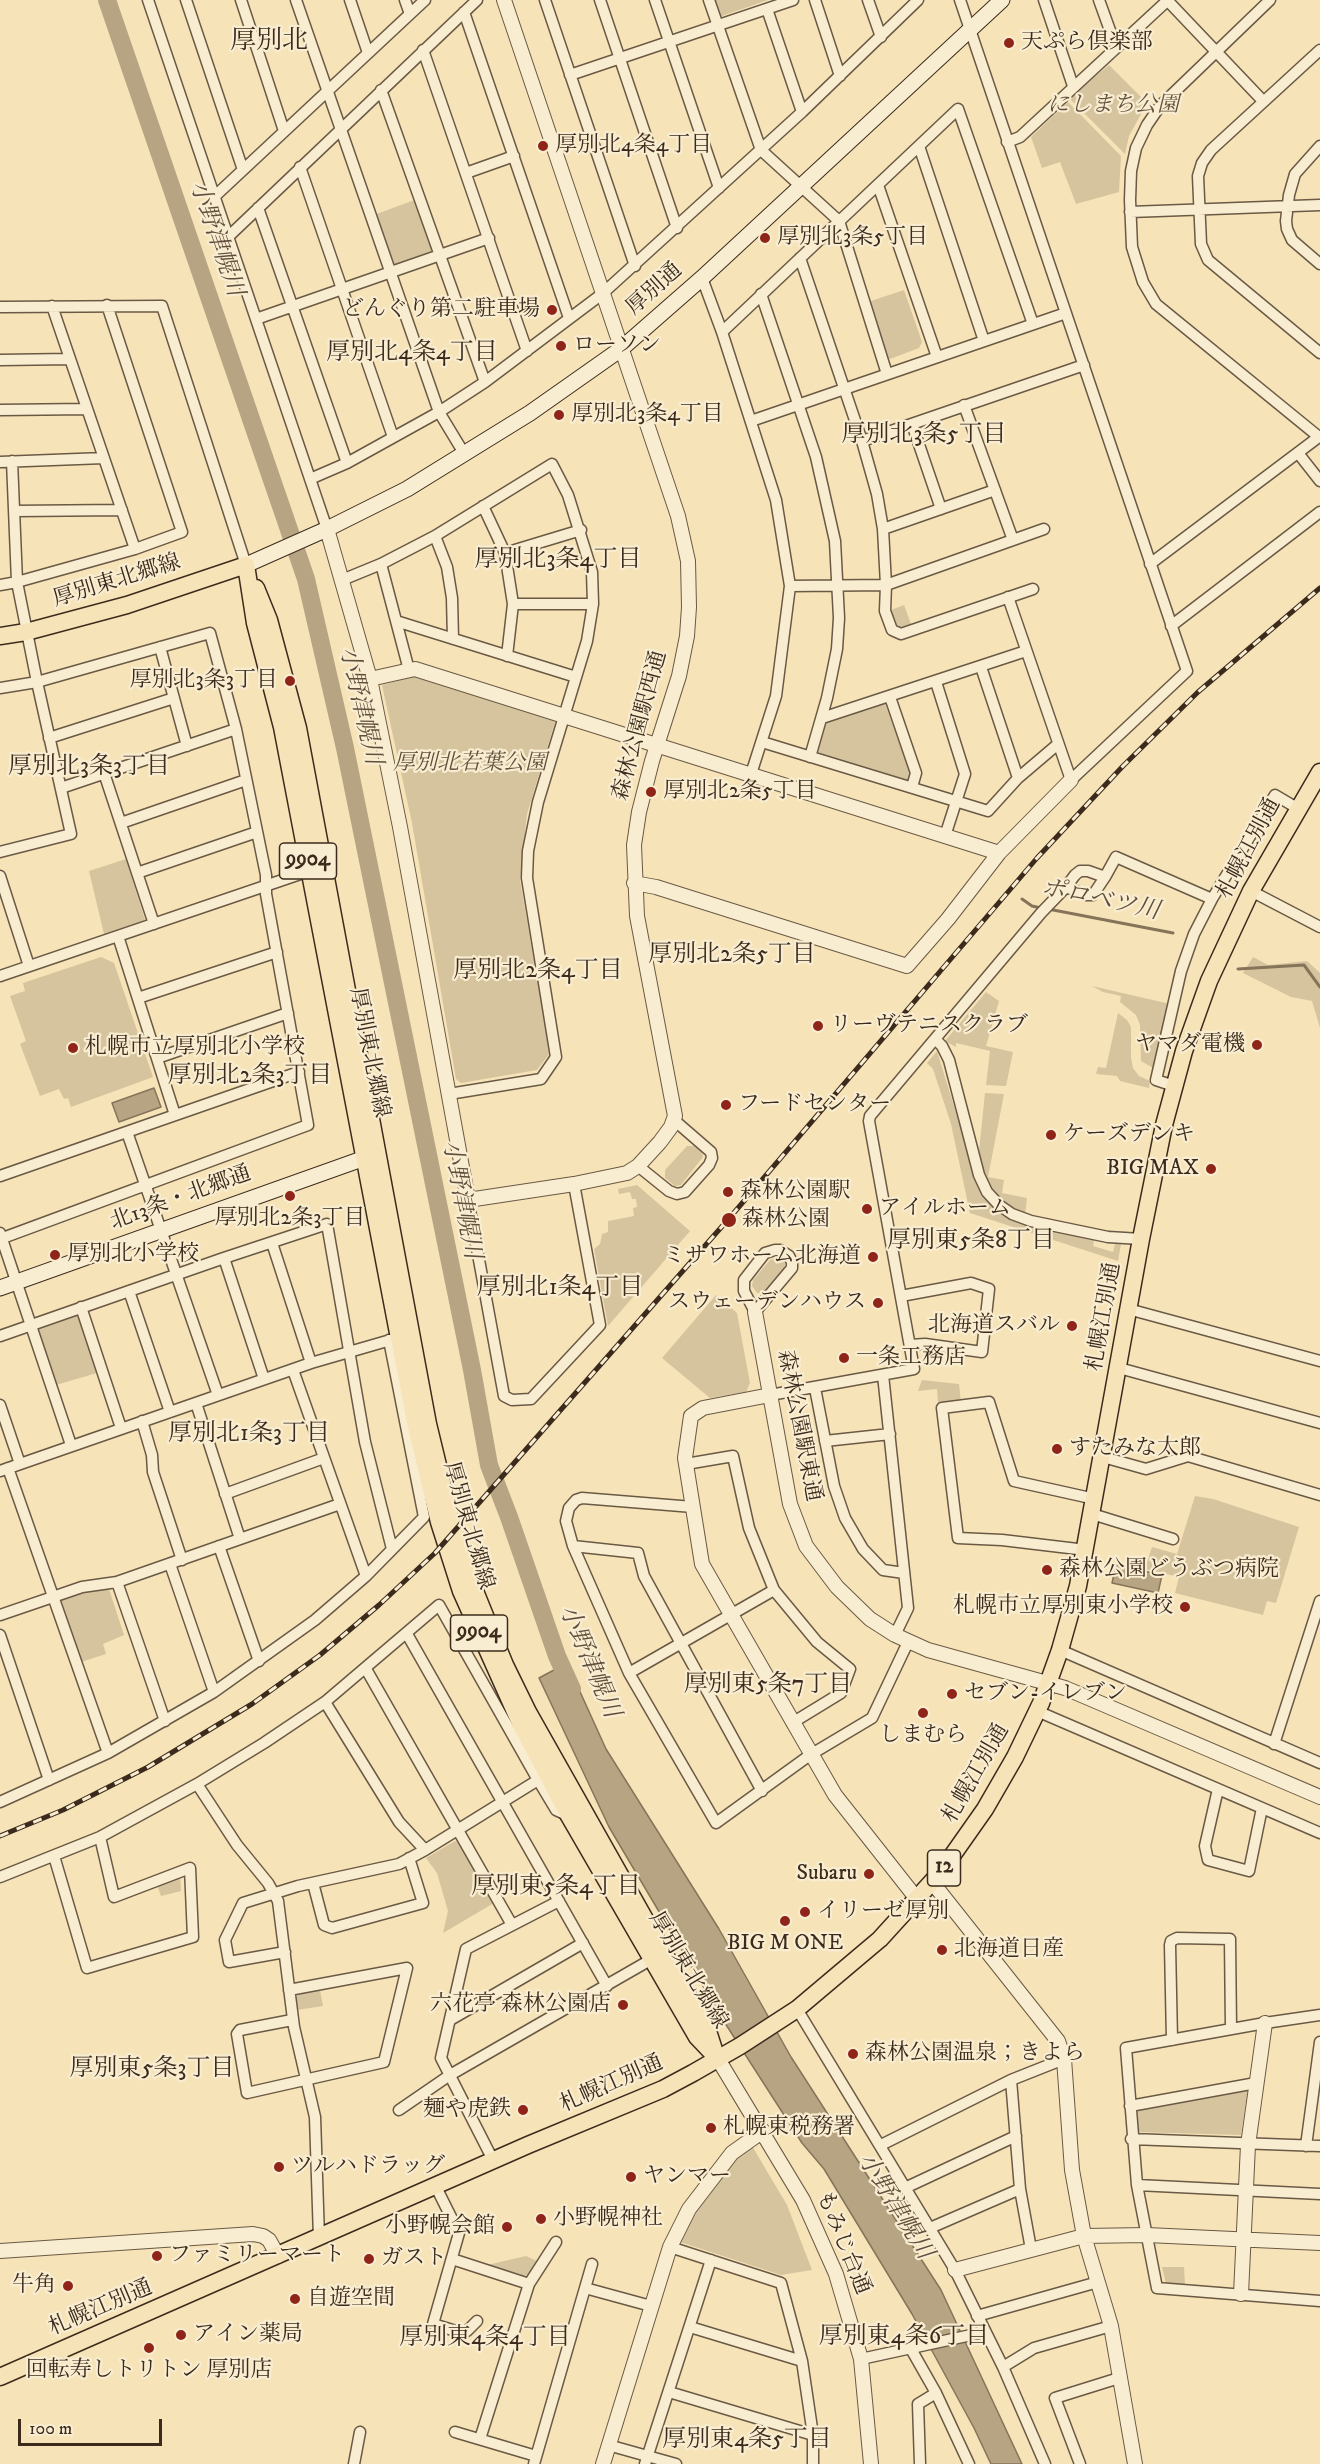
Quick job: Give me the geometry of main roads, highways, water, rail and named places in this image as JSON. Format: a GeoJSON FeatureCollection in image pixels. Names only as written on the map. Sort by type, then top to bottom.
{"type":"FeatureCollection","features":[{"type":"Feature","properties":{"kind":"main road","name":"厚別通"},"geometry":{"type":"LineString","coordinates":[[246,565],[327,529],[407,489],[465,455],[578,382],[621,349],[702,278],[1002,0]]}},
{"type":"Feature","properties":{"kind":"main road","name":"厚別東北郷線"},"geometry":{"type":"LineString","coordinates":[[0,636],[26,632],[127,605],[246,565],[269,620],[298,728],[317,868],[371,1156],[428,1424],[450,1515],[473,1586],[505,1665],[528,1712],[708,2031],[718,2059]]}},
{"type":"Feature","properties":{"kind":"main road","name":"札幌江別通"},"geometry":{"type":"LineString","coordinates":[[0,2377],[494,2160],[663,2089],[740,2046],[793,2012],[880,1939],[932,1882],[994,1795],[1037,1711],[1060,1650],[1086,1550],[1141,1239],[1174,1086],[1209,981],[1251,891],[1297,808],[1320,772]]}},
{"type":"Feature","properties":{"kind":"main road","name":"厚別東北郷線"},"geometry":{"type":"LineString","coordinates":[[371,1156],[394,1338],[439,1522],[461,1591],[521,1725],[569,1816],[697,2037],[718,2059]]}},
{"type":"Feature","properties":{"kind":"main road","name":"北13条・北郷通"},"geometry":{"type":"LineString","coordinates":[[0,1288],[371,1156]]}},
{"type":"Feature","properties":{"kind":"waterway","name":"小野津幌川"},"geometry":{"type":"LineString","coordinates":[[107,0],[306,579],[345,748],[472,1370],[489,1465],[557,1656],[572,1689]]}},
{"type":"Feature","properties":{"kind":"waterway","name":"ポロベツ川"},"geometry":{"type":"LineString","coordinates":[[1022,899],[1032,906],[1041,908]]}},
{"type":"Feature","properties":{"kind":"waterway","name":"ポロベツ川"},"geometry":{"type":"LineString","coordinates":[[1048,909],[1173,933]]}},
{"type":"Feature","properties":{"kind":"waterway","name":"ポロベツ川"},"geometry":{"type":"LineString","coordinates":[[1238,969],[1304,965],[1320,987]]}},
{"type":"Feature","properties":{"kind":"railway"},"geometry":{"type":"LineString","coordinates":[[0,1836],[63,1810],[148,1767],[252,1704],[320,1655],[435,1553],[732,1215],[1037,858],[1123,766],[1198,692],[1320,588]]}},
{"type":"Feature","properties":{"kind":"place","name":"天ぷら倶楽部"},"geometry":{"type":"Point","coordinates":[1009,43]}},
{"type":"Feature","properties":{"kind":"place","name":"厚別北4条4丁目"},"geometry":{"type":"Point","coordinates":[543,146]}},
{"type":"Feature","properties":{"kind":"place","name":"厚別北3条5丁目"},"geometry":{"type":"Point","coordinates":[765,238]}},
{"type":"Feature","properties":{"kind":"place","name":"どんぐり第二駐車場"},"geometry":{"type":"Point","coordinates":[552,310]}},
{"type":"Feature","properties":{"kind":"place","name":"ローソン"},"geometry":{"type":"Point","coordinates":[561,346]}},
{"type":"Feature","properties":{"kind":"place","name":"厚別北3条4丁目"},"geometry":{"type":"Point","coordinates":[559,415]}},
{"type":"Feature","properties":{"kind":"place","name":"厚別北3条3丁目"},"geometry":{"type":"Point","coordinates":[290,681]}},
{"type":"Feature","properties":{"kind":"place","name":"厚別北2条5丁目"},"geometry":{"type":"Point","coordinates":[651,792]}},
{"type":"Feature","properties":{"kind":"place","name":"リーヴテニスクラブ"},"geometry":{"type":"Point","coordinates":[818,1026]}},
{"type":"Feature","properties":{"kind":"place","name":"ヤマダ電機"},"geometry":{"type":"Point","coordinates":[1257,1045]}},
{"type":"Feature","properties":{"kind":"place","name":"札幌市立厚別北小学校"},"geometry":{"type":"Point","coordinates":[73,1048]}},
{"type":"Feature","properties":{"kind":"place","name":"フードセンター"},"geometry":{"type":"Point","coordinates":[726,1105]}},
{"type":"Feature","properties":{"kind":"place","name":"ケーズデンキ"},"geometry":{"type":"Point","coordinates":[1051,1135]}},
{"type":"Feature","properties":{"kind":"place","name":"BIG MAX"},"geometry":{"type":"Point","coordinates":[1211,1169]}},
{"type":"Feature","properties":{"kind":"place","name":"森林公園駅"},"geometry":{"type":"Point","coordinates":[728,1192]}},
{"type":"Feature","properties":{"kind":"place","name":"厚別北2条3丁目"},"geometry":{"type":"Point","coordinates":[290,1196]}},
{"type":"Feature","properties":{"kind":"place","name":"アイルホーム"},"geometry":{"type":"Point","coordinates":[867,1209]}},
{"type":"Feature","properties":{"kind":"place","name":"森林公園"},"geometry":{"type":"Point","coordinates":[729,1220]}},
{"type":"Feature","properties":{"kind":"place","name":"厚別北小学校"},"geometry":{"type":"Point","coordinates":[55,1255]}},
{"type":"Feature","properties":{"kind":"place","name":"ミサワホーム北海道"},"geometry":{"type":"Point","coordinates":[873,1257]}},
{"type":"Feature","properties":{"kind":"place","name":"スウェーデンハウス"},"geometry":{"type":"Point","coordinates":[878,1303]}},
{"type":"Feature","properties":{"kind":"place","name":"北海道スバル"},"geometry":{"type":"Point","coordinates":[1072,1326]}},
{"type":"Feature","properties":{"kind":"place","name":"一条工務店"},"geometry":{"type":"Point","coordinates":[844,1358]}},
{"type":"Feature","properties":{"kind":"place","name":"すたみな太郎"},"geometry":{"type":"Point","coordinates":[1057,1449]}},
{"type":"Feature","properties":{"kind":"place","name":"森林公園どうぶつ病院"},"geometry":{"type":"Point","coordinates":[1047,1570]}},
{"type":"Feature","properties":{"kind":"place","name":"札幌市立厚別東小学校"},"geometry":{"type":"Point","coordinates":[1185,1607]}},
{"type":"Feature","properties":{"kind":"place","name":"セブン-イレブン"},"geometry":{"type":"Point","coordinates":[952,1694]}},
{"type":"Feature","properties":{"kind":"place","name":"しまむら"},"geometry":{"type":"Point","coordinates":[923,1713]}},
{"type":"Feature","properties":{"kind":"place","name":"Subaru"},"geometry":{"type":"Point","coordinates":[869,1874]}},
{"type":"Feature","properties":{"kind":"place","name":"イリーゼ厚別"},"geometry":{"type":"Point","coordinates":[805,1912]}},
{"type":"Feature","properties":{"kind":"place","name":"BIG M ONE"},"geometry":{"type":"Point","coordinates":[785,1921]}},
{"type":"Feature","properties":{"kind":"place","name":"北海道日産"},"geometry":{"type":"Point","coordinates":[942,1950]}},
{"type":"Feature","properties":{"kind":"place","name":"六花亭 森林公園店"},"geometry":{"type":"Point","coordinates":[623,2005]}},
{"type":"Feature","properties":{"kind":"place","name":"森林公園温泉；きよら"},"geometry":{"type":"Point","coordinates":[853,2054]}},
{"type":"Feature","properties":{"kind":"place","name":"麺や虎鉄"},"geometry":{"type":"Point","coordinates":[523,2110]}},
{"type":"Feature","properties":{"kind":"place","name":"札幌東税務署"},"geometry":{"type":"Point","coordinates":[711,2128]}},
{"type":"Feature","properties":{"kind":"place","name":"ツルハドラッグ"},"geometry":{"type":"Point","coordinates":[279,2167]}},
{"type":"Feature","properties":{"kind":"place","name":"ヤンマー"},"geometry":{"type":"Point","coordinates":[631,2177]}},
{"type":"Feature","properties":{"kind":"place","name":"小野幌神社"},"geometry":{"type":"Point","coordinates":[541,2219]}},
{"type":"Feature","properties":{"kind":"place","name":"小野幌会館"},"geometry":{"type":"Point","coordinates":[507,2227]}},
{"type":"Feature","properties":{"kind":"place","name":"ファミリーマート"},"geometry":{"type":"Point","coordinates":[157,2256]}},
{"type":"Feature","properties":{"kind":"place","name":"ガスト"},"geometry":{"type":"Point","coordinates":[369,2259]}},
{"type":"Feature","properties":{"kind":"place","name":"牛角"},"geometry":{"type":"Point","coordinates":[68,2286]}},
{"type":"Feature","properties":{"kind":"place","name":"自遊空間"},"geometry":{"type":"Point","coordinates":[295,2299]}},
{"type":"Feature","properties":{"kind":"place","name":"アイン薬局"},"geometry":{"type":"Point","coordinates":[181,2335]}},
{"type":"Feature","properties":{"kind":"place","name":"回転寿しトリトン 厚別店"},"geometry":{"type":"Point","coordinates":[149,2348]}},
{"type":"Feature","properties":{"kind":"district","name":"厚別北"},"geometry":{"type":"Point","coordinates":[269,43]}},
{"type":"Feature","properties":{"kind":"district","name":"厚別北4条4丁目"},"geometry":{"type":"Point","coordinates":[412,354]}},
{"type":"Feature","properties":{"kind":"district","name":"厚別北3条5丁目"},"geometry":{"type":"Point","coordinates":[924,436]}},
{"type":"Feature","properties":{"kind":"district","name":"厚別北3条4丁目"},"geometry":{"type":"Point","coordinates":[558,561]}},
{"type":"Feature","properties":{"kind":"district","name":"厚別北3条3丁目"},"geometry":{"type":"Point","coordinates":[89,768]}},
{"type":"Feature","properties":{"kind":"district","name":"厚別北2条5丁目"},"geometry":{"type":"Point","coordinates":[732,956]}},
{"type":"Feature","properties":{"kind":"district","name":"厚別北2条4丁目"},"geometry":{"type":"Point","coordinates":[538,972]}},
{"type":"Feature","properties":{"kind":"district","name":"厚別北2条3丁目"},"geometry":{"type":"Point","coordinates":[250,1077]}},
{"type":"Feature","properties":{"kind":"district","name":"厚別東5条8丁目"},"geometry":{"type":"Point","coordinates":[971,1242]}},
{"type":"Feature","properties":{"kind":"district","name":"厚別北1条4丁目"},"geometry":{"type":"Point","coordinates":[560,1289]}},
{"type":"Feature","properties":{"kind":"district","name":"厚別北1条3丁目"},"geometry":{"type":"Point","coordinates":[249,1435]}},
{"type":"Feature","properties":{"kind":"district","name":"厚別東5条7丁目"},"geometry":{"type":"Point","coordinates":[768,1686]}},
{"type":"Feature","properties":{"kind":"district","name":"厚別東5条4丁目"},"geometry":{"type":"Point","coordinates":[556,1888]}},
{"type":"Feature","properties":{"kind":"district","name":"厚別東5条3丁目"},"geometry":{"type":"Point","coordinates":[152,2070]}},
{"type":"Feature","properties":{"kind":"district","name":"厚別東4条6丁目"},"geometry":{"type":"Point","coordinates":[904,2338]}},
{"type":"Feature","properties":{"kind":"district","name":"厚別東4条4丁目"},"geometry":{"type":"Point","coordinates":[485,2339]}},
{"type":"Feature","properties":{"kind":"district","name":"厚別東4条5丁目"},"geometry":{"type":"Point","coordinates":[747,2441]}},
{"type":"Feature","properties":{"kind":"park label","name":"にしまち公園"},"geometry":{"type":"Point","coordinates":[1113,106]}},
{"type":"Feature","properties":{"kind":"park label","name":"厚別北若葉公園"},"geometry":{"type":"Point","coordinates":[470,764]}}]}
